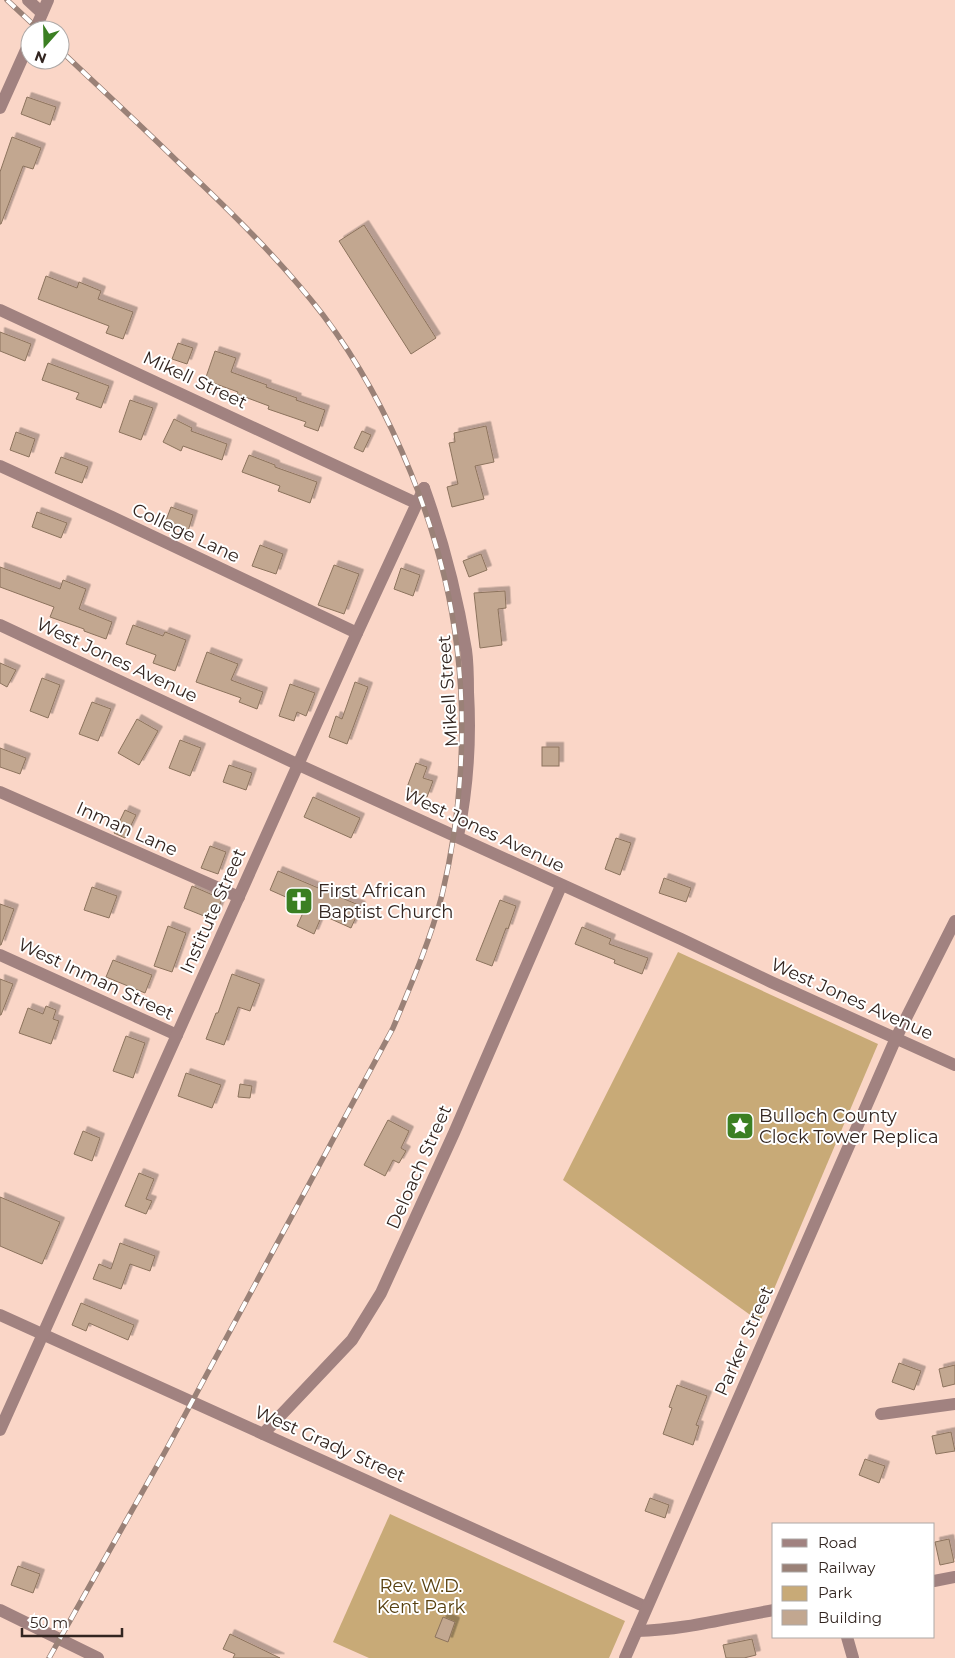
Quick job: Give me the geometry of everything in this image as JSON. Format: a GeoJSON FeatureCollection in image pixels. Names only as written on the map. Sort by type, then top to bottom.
{"type":"FeatureCollection","features":[{"type":"Feature","properties":{"kind":"street"},"geometry":{"type":"LineString","coordinates":[[28,0],[42,13]]}},
{"type":"Feature","properties":{"kind":"street"},"geometry":{"type":"LineString","coordinates":[[39,20],[48,0]]}},
{"type":"Feature","properties":{"kind":"street"},"geometry":{"type":"LineString","coordinates":[[0,108],[20,63]]}},
{"type":"Feature","properties":{"kind":"street","name":"Mikell Street"},"geometry":{"type":"LineString","coordinates":[[0,310],[416,503]]}},
{"type":"Feature","properties":{"kind":"street","name":"College Lane"},"geometry":{"type":"LineString","coordinates":[[0,466],[357,633]]}},
{"type":"Feature","properties":{"kind":"street","name":"Mikell Street"},"geometry":{"type":"LineString","coordinates":[[424,488],[448,562],[466,652],[470,726],[468,773],[458,836]]}},
{"type":"Feature","properties":{"kind":"street","name":"Institute Street"},"geometry":{"type":"LineString","coordinates":[[0,1430],[357,633],[424,488]]}},
{"type":"Feature","properties":{"kind":"street","name":"West Jones Avenue"},"geometry":{"type":"LineString","coordinates":[[0,625],[458,836],[561,886],[955,1065]]}},
{"type":"Feature","properties":{"kind":"street","name":"Inman Lane"},"geometry":{"type":"LineString","coordinates":[[0,792],[239,897]]}},
{"type":"Feature","properties":{"kind":"street","name":"Deloach Street"},"geometry":{"type":"LineString","coordinates":[[263,1434],[352,1340],[380,1293],[454,1133],[561,886]]}},
{"type":"Feature","properties":{"kind":"street","name":"Parker Street"},"geometry":{"type":"LineString","coordinates":[[625,1658],[646,1606],[896,1038],[955,921]]}},
{"type":"Feature","properties":{"kind":"street","name":"West Inman Street"},"geometry":{"type":"LineString","coordinates":[[0,955],[177,1036]]}},
{"type":"Feature","properties":{"kind":"street","name":"West Grady Street"},"geometry":{"type":"LineString","coordinates":[[0,1315],[646,1606]]}},
{"type":"Feature","properties":{"kind":"street"},"geometry":{"type":"LineString","coordinates":[[882,1414],[955,1404]]}},
{"type":"Feature","properties":{"kind":"street"},"geometry":{"type":"LineString","coordinates":[[935,1581],[955,1577]]}},
{"type":"Feature","properties":{"kind":"street"},"geometry":{"type":"LineString","coordinates":[[0,1610],[98,1658]]}},
{"type":"Feature","properties":{"kind":"street"},"geometry":{"type":"LineString","coordinates":[[637,1631],[680,1628],[772,1610]]}},
{"type":"Feature","properties":{"kind":"street"},"geometry":{"type":"LineString","coordinates":[[847,1638],[853,1658]]}},
{"type":"Feature","properties":{"kind":"green space"},"geometry":{"type":"Polygon","coordinates":[[[678,952],[878,1044],[760,1322],[563,1180],[678,952]]]}},
{"type":"Feature","properties":{"kind":"green space","name":"Rev. W.D. Kent Park"},"geometry":{"type":"Polygon","coordinates":[[[390,1514],[625,1621],[609,1658],[369,1658],[333,1642],[390,1514]]]}},
{"type":"Feature","properties":{"kind":"building"},"geometry":{"type":"Polygon","coordinates":[[[27,97],[56,107],[50,125],[21,114],[27,97]]]}},
{"type":"Feature","properties":{"kind":"building"},"geometry":{"type":"Polygon","coordinates":[[[12,137],[41,148],[33,169],[23,166],[0,224],[0,172],[12,137]]]}},
{"type":"Feature","properties":{"kind":"building"},"geometry":{"type":"Polygon","coordinates":[[[364,225],[436,338],[411,354],[339,241],[364,225]]]}},
{"type":"Feature","properties":{"kind":"building"},"geometry":{"type":"Polygon","coordinates":[[[46,276],[77,288],[79,282],[101,291],[98,299],[133,312],[123,339],[106,333],[109,326],[38,299],[46,276]]]}},
{"type":"Feature","properties":{"kind":"building"},"geometry":{"type":"Polygon","coordinates":[[[0,332],[31,344],[25,361],[0,351],[0,332]]]}},
{"type":"Feature","properties":{"kind":"building"},"geometry":{"type":"Polygon","coordinates":[[[178,343],[193,348],[187,364],[172,359],[178,343]]]}},
{"type":"Feature","properties":{"kind":"building"},"geometry":{"type":"Polygon","coordinates":[[[215,351],[236,358],[231,372],[267,385],[266,387],[297,398],[296,400],[325,410],[318,431],[304,426],[306,422],[268,409],[269,406],[205,380],[215,351]]]}},
{"type":"Feature","properties":{"kind":"building"},"geometry":{"type":"Polygon","coordinates":[[[48,363],[109,386],[101,408],[76,399],[79,393],[42,380],[48,363]]]}},
{"type":"Feature","properties":{"kind":"building"},"geometry":{"type":"Polygon","coordinates":[[[130,400],[153,408],[141,440],[119,432],[130,400]]]}},
{"type":"Feature","properties":{"kind":"building"},"geometry":{"type":"Polygon","coordinates":[[[174,419],[192,428],[191,431],[227,444],[222,460],[183,446],[181,451],[163,442],[174,419]]]}},
{"type":"Feature","properties":{"kind":"building"},"geometry":{"type":"Polygon","coordinates":[[[486,426],[494,462],[475,466],[484,499],[452,507],[447,487],[458,484],[449,443],[455,442],[454,433],[486,426]]]}},
{"type":"Feature","properties":{"kind":"building"},"geometry":{"type":"Polygon","coordinates":[[[362,431],[371,435],[363,452],[354,448],[362,431]]]}},
{"type":"Feature","properties":{"kind":"building"},"geometry":{"type":"Polygon","coordinates":[[[16,432],[35,439],[29,457],[10,450],[16,432]]]}},
{"type":"Feature","properties":{"kind":"building"},"geometry":{"type":"Polygon","coordinates":[[[249,455],[275,465],[275,467],[317,482],[310,503],[278,491],[280,486],[242,472],[249,455]]]}},
{"type":"Feature","properties":{"kind":"building"},"geometry":{"type":"Polygon","coordinates":[[[61,457],[88,467],[82,483],[55,473],[61,457]]]}},
{"type":"Feature","properties":{"kind":"building"},"geometry":{"type":"Polygon","coordinates":[[[171,507],[193,515],[188,531],[165,523],[171,507]]]}},
{"type":"Feature","properties":{"kind":"building"},"geometry":{"type":"Polygon","coordinates":[[[37,512],[67,523],[61,538],[32,527],[37,512]]]}},
{"type":"Feature","properties":{"kind":"building"},"geometry":{"type":"Polygon","coordinates":[[[260,545],[283,554],[276,574],[252,566],[260,545]]]}},
{"type":"Feature","properties":{"kind":"building"},"geometry":{"type":"Polygon","coordinates":[[[481,554],[487,570],[469,577],[463,561],[481,554]]]}},
{"type":"Feature","properties":{"kind":"building"},"geometry":{"type":"Polygon","coordinates":[[[334,565],[359,574],[344,614],[318,605],[334,565]]]}},
{"type":"Feature","properties":{"kind":"building"},"geometry":{"type":"Polygon","coordinates":[[[0,567],[60,589],[63,580],[86,589],[79,609],[112,622],[106,639],[50,617],[54,607],[0,587],[0,567]]]}},
{"type":"Feature","properties":{"kind":"building"},"geometry":{"type":"Polygon","coordinates":[[[401,568],[420,575],[413,596],[394,589],[401,568]]]}},
{"type":"Feature","properties":{"kind":"building"},"geometry":{"type":"Polygon","coordinates":[[[505,591],[506,608],[498,609],[502,645],[480,648],[474,593],[505,591]]]}},
{"type":"Feature","properties":{"kind":"building"},"geometry":{"type":"Polygon","coordinates":[[[133,625],[163,636],[165,632],[186,640],[175,671],[153,663],[156,655],[126,644],[133,625]]]}},
{"type":"Feature","properties":{"kind":"building"},"geometry":{"type":"Polygon","coordinates":[[[207,652],[238,664],[231,680],[263,692],[257,709],[239,702],[241,698],[196,682],[207,652]]]}},
{"type":"Feature","properties":{"kind":"building"},"geometry":{"type":"Polygon","coordinates":[[[0,663],[16,670],[7,687],[0,683],[0,663]]]}},
{"type":"Feature","properties":{"kind":"building"},"geometry":{"type":"Polygon","coordinates":[[[42,678],[60,685],[48,718],[30,711],[42,678]]]}},
{"type":"Feature","properties":{"kind":"building"},"geometry":{"type":"Polygon","coordinates":[[[355,682],[368,687],[347,744],[329,737],[336,716],[342,719],[355,682]]]}},
{"type":"Feature","properties":{"kind":"building"},"geometry":{"type":"Polygon","coordinates":[[[290,684],[315,693],[306,716],[297,712],[294,721],[279,716],[290,684]]]}},
{"type":"Feature","properties":{"kind":"building"},"geometry":{"type":"Polygon","coordinates":[[[92,702],[111,709],[98,741],[79,734],[92,702]]]}},
{"type":"Feature","properties":{"kind":"building"},"geometry":{"type":"Polygon","coordinates":[[[137,719],[158,731],[139,765],[118,753],[137,719]]]}},
{"type":"Feature","properties":{"kind":"building"},"geometry":{"type":"Polygon","coordinates":[[[180,740],[201,748],[190,776],[169,768],[180,740]]]}},
{"type":"Feature","properties":{"kind":"building"},"geometry":{"type":"Polygon","coordinates":[[[542,747],[559,747],[559,766],[542,766],[542,747]]]}},
{"type":"Feature","properties":{"kind":"building"},"geometry":{"type":"Polygon","coordinates":[[[0,748],[26,758],[20,774],[0,767],[0,748]]]}},
{"type":"Feature","properties":{"kind":"building"},"geometry":{"type":"Polygon","coordinates":[[[416,763],[427,767],[423,778],[433,781],[427,797],[406,790],[416,763]]]}},
{"type":"Feature","properties":{"kind":"building"},"geometry":{"type":"Polygon","coordinates":[[[229,765],[252,773],[246,790],[223,782],[229,765]]]}},
{"type":"Feature","properties":{"kind":"building"},"geometry":{"type":"Polygon","coordinates":[[[313,797],[360,818],[351,838],[304,817],[313,797]]]}},
{"type":"Feature","properties":{"kind":"building"},"geometry":{"type":"Polygon","coordinates":[[[125,810],[136,815],[125,838],[114,833],[125,810]]]}},
{"type":"Feature","properties":{"kind":"building"},"geometry":{"type":"Polygon","coordinates":[[[616,838],[631,843],[620,875],[605,869],[616,838]]]}},
{"type":"Feature","properties":{"kind":"building"},"geometry":{"type":"Polygon","coordinates":[[[210,846],[226,852],[218,874],[201,868],[210,846]]]}},
{"type":"Feature","properties":{"kind":"building"},"geometry":{"type":"Polygon","coordinates":[[[278,871],[361,906],[351,928],[322,915],[314,934],[297,926],[306,906],[270,890],[278,871]]]}},
{"type":"Feature","properties":{"kind":"building"},"geometry":{"type":"Polygon","coordinates":[[[664,878],[691,888],[686,902],[659,893],[664,878]]]}},
{"type":"Feature","properties":{"kind":"building"},"geometry":{"type":"Polygon","coordinates":[[[192,886],[222,899],[214,920],[184,908],[192,886]]]}},
{"type":"Feature","properties":{"kind":"building"},"geometry":{"type":"Polygon","coordinates":[[[92,887],[117,896],[109,918],[84,910],[92,887]]]}},
{"type":"Feature","properties":{"kind":"building"},"geometry":{"type":"Polygon","coordinates":[[[500,900],[516,906],[492,966],[476,960],[500,900]]]}},
{"type":"Feature","properties":{"kind":"building"},"geometry":{"type":"Polygon","coordinates":[[[0,904],[14,909],[1,945],[0,945],[0,904]]]}},
{"type":"Feature","properties":{"kind":"building"},"geometry":{"type":"Polygon","coordinates":[[[168,926],[186,933],[172,972],[154,966],[168,926]]]}},
{"type":"Feature","properties":{"kind":"building"},"geometry":{"type":"Polygon","coordinates":[[[582,927],[611,939],[609,944],[648,958],[642,974],[614,963],[615,960],[575,944],[582,927]]]}},
{"type":"Feature","properties":{"kind":"building"},"geometry":{"type":"Polygon","coordinates":[[[113,960],[152,975],[145,993],[106,977],[113,960]]]}},
{"type":"Feature","properties":{"kind":"building"},"geometry":{"type":"Polygon","coordinates":[[[232,974],[260,984],[250,1011],[238,1007],[224,1045],[206,1039],[232,974]]]}},
{"type":"Feature","properties":{"kind":"building"},"geometry":{"type":"Polygon","coordinates":[[[0,979],[13,984],[1,1015],[0,1015],[0,979]]]}},
{"type":"Feature","properties":{"kind":"building"},"geometry":{"type":"Polygon","coordinates":[[[46,1006],[56,1010],[53,1019],[59,1021],[51,1044],[19,1033],[28,1008],[43,1014],[46,1006]]]}},
{"type":"Feature","properties":{"kind":"building"},"geometry":{"type":"Polygon","coordinates":[[[126,1036],[145,1043],[133,1078],[113,1071],[126,1036]]]}},
{"type":"Feature","properties":{"kind":"building"},"geometry":{"type":"Polygon","coordinates":[[[186,1073],[221,1085],[212,1108],[178,1096],[186,1073]]]}},
{"type":"Feature","properties":{"kind":"building"},"geometry":{"type":"Polygon","coordinates":[[[240,1084],[252,1086],[250,1098],[238,1097],[240,1084]]]}},
{"type":"Feature","properties":{"kind":"building"},"geometry":{"type":"Polygon","coordinates":[[[388,1120],[409,1131],[401,1148],[406,1151],[399,1163],[393,1160],[385,1176],[364,1165],[388,1120]]]}},
{"type":"Feature","properties":{"kind":"building"},"geometry":{"type":"Polygon","coordinates":[[[83,1131],[100,1138],[92,1161],[74,1154],[83,1131]]]}},
{"type":"Feature","properties":{"kind":"building"},"geometry":{"type":"Polygon","coordinates":[[[139,1173],[154,1179],[146,1199],[152,1201],[146,1214],[125,1206],[139,1173]]]}},
{"type":"Feature","properties":{"kind":"building"},"geometry":{"type":"Polygon","coordinates":[[[0,1197],[60,1222],[42,1264],[0,1246],[0,1197]]]}},
{"type":"Feature","properties":{"kind":"building"},"geometry":{"type":"Polygon","coordinates":[[[120,1243],[155,1256],[150,1271],[130,1264],[121,1289],[93,1279],[99,1264],[111,1269],[120,1243]]]}},
{"type":"Feature","properties":{"kind":"building"},"geometry":{"type":"Polygon","coordinates":[[[81,1303],[134,1325],[128,1340],[89,1323],[86,1331],[72,1325],[81,1303]]]}},
{"type":"Feature","properties":{"kind":"building"},"geometry":{"type":"Polygon","coordinates":[[[899,1363],[921,1371],[914,1390],[892,1382],[899,1363]]]}},
{"type":"Feature","properties":{"kind":"building"},"geometry":{"type":"Polygon","coordinates":[[[955,1365],[955,1384],[943,1387],[939,1369],[955,1365]]]}},
{"type":"Feature","properties":{"kind":"building"},"geometry":{"type":"Polygon","coordinates":[[[677,1385],[707,1396],[696,1425],[699,1426],[693,1445],[663,1434],[672,1408],[669,1407],[677,1385]]]}},
{"type":"Feature","properties":{"kind":"building"},"geometry":{"type":"Polygon","coordinates":[[[951,1432],[955,1451],[936,1454],[932,1436],[951,1432]]]}},
{"type":"Feature","properties":{"kind":"building"},"geometry":{"type":"Polygon","coordinates":[[[865,1459],[885,1466],[879,1483],[859,1475],[865,1459]]]}},
{"type":"Feature","properties":{"kind":"building"},"geometry":{"type":"Polygon","coordinates":[[[650,1498],[669,1505],[665,1518],[645,1511],[650,1498]]]}},
{"type":"Feature","properties":{"kind":"building"},"geometry":{"type":"Polygon","coordinates":[[[949,1539],[954,1562],[940,1565],[935,1542],[949,1539]]]}},
{"type":"Feature","properties":{"kind":"building"},"geometry":{"type":"Polygon","coordinates":[[[18,1566],[40,1574],[33,1593],[11,1585],[18,1566]]]}},
{"type":"Feature","properties":{"kind":"building"},"geometry":{"type":"Polygon","coordinates":[[[443,1617],[455,1622],[448,1642],[435,1637],[443,1617]]]}},
{"type":"Feature","properties":{"kind":"building"},"geometry":{"type":"Polygon","coordinates":[[[230,1634],[280,1658],[233,1658],[235,1654],[223,1649],[230,1634]]]}},
{"type":"Feature","properties":{"kind":"building"},"geometry":{"type":"Polygon","coordinates":[[[752,1639],[756,1655],[744,1658],[726,1658],[723,1645],[752,1639]]]}},
{"type":"Feature","properties":{"kind":"railway"},"geometry":{"type":"LineString","coordinates":[[7,0],[28,20]]}},
{"type":"Feature","properties":{"kind":"railway"},"geometry":{"type":"LineString","coordinates":[[49,1658],[166,1450],[393,1028],[426,946],[442,895],[454,834],[462,741],[462,710],[457,648],[440,561],[411,473],[371,390],[348,351],[323,315],[289,273],[214,196],[70,59]]}},
{"type":"Feature","properties":{"kind":"place","name":"First African Baptist Church"},"geometry":{"type":"Point","coordinates":[299,901]}},
{"type":"Feature","properties":{"kind":"place","name":"Bulloch County Clock Tower Replica"},"geometry":{"type":"Point","coordinates":[740,1126]}}]}
